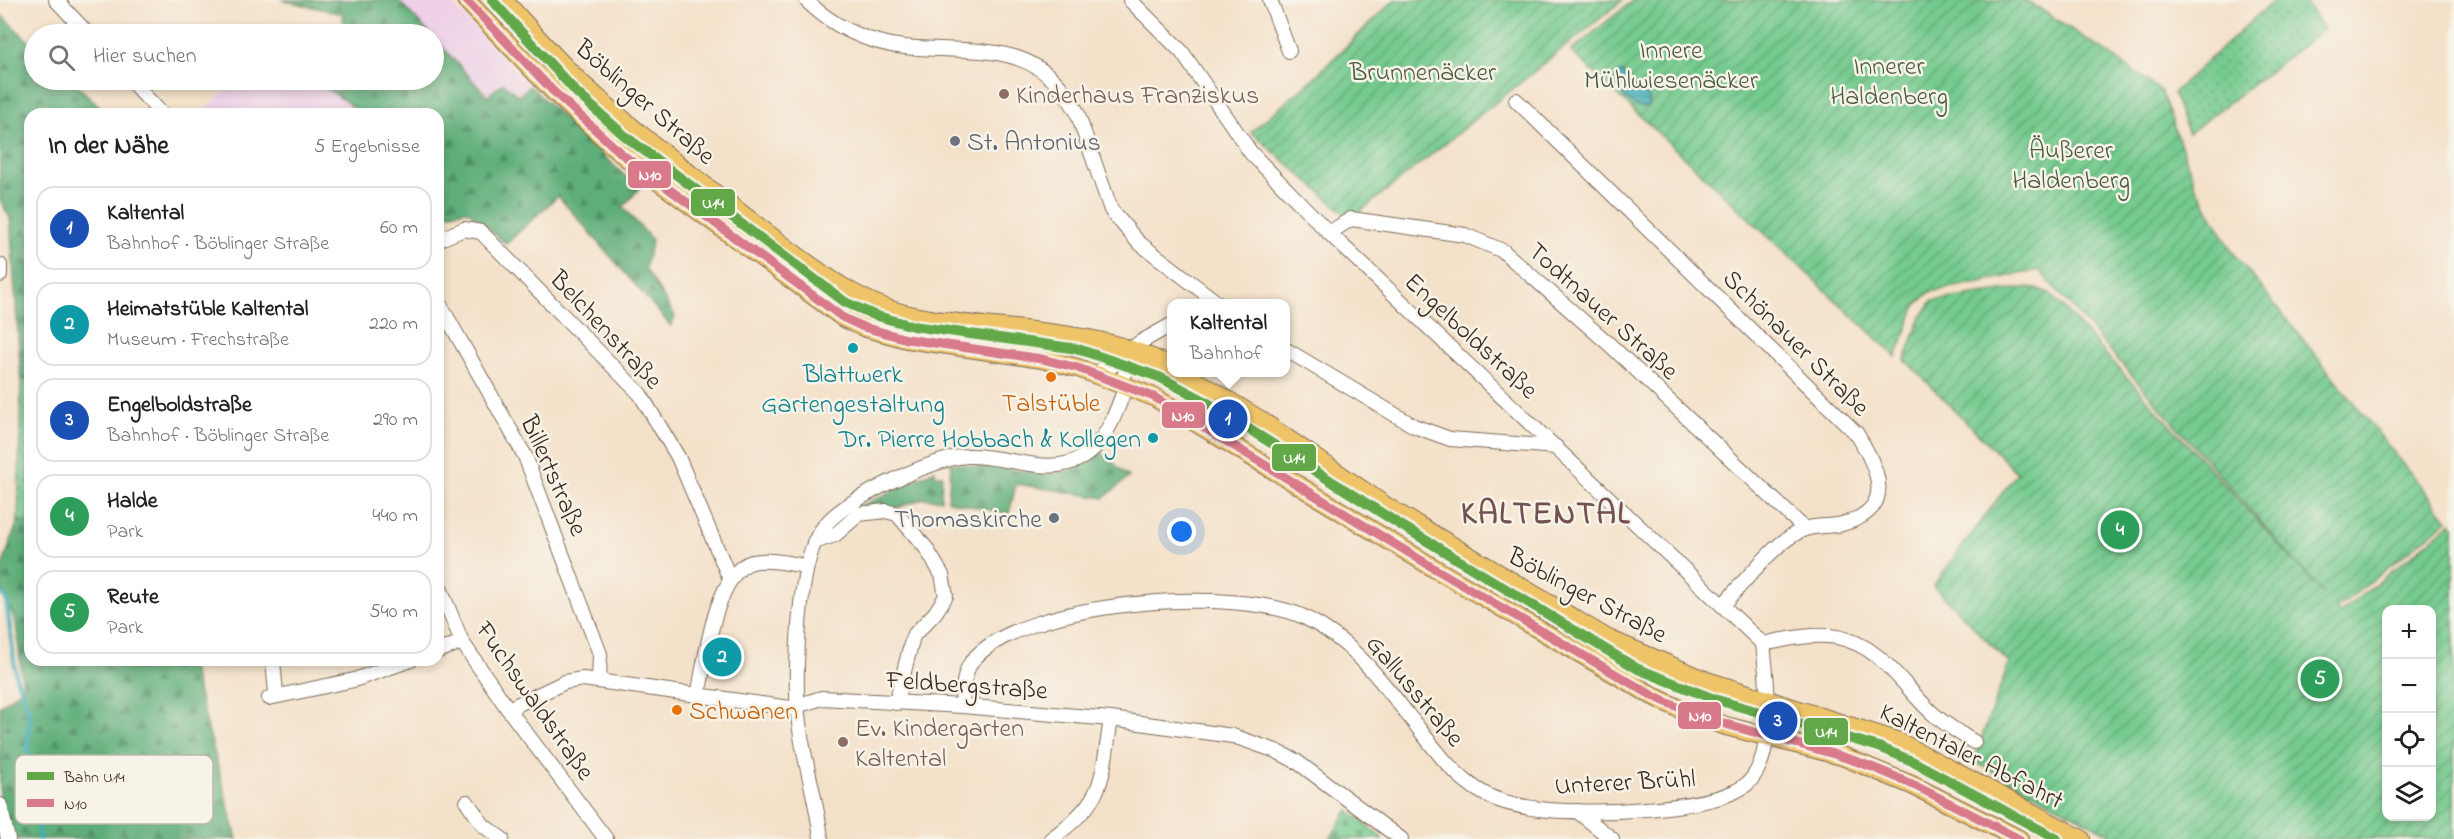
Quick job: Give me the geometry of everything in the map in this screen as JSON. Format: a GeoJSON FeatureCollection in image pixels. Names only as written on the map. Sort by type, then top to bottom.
{"type":"FeatureCollection","features":[{"type":"Feature","properties":{"kind":"main road","name":"Böblinger Straße"},"geometry":{"type":"LineString","coordinates":[[466,0],[553,91],[623,155],[842,316],[863,327],[907,339],[1042,359],[1098,372],[1187,416],[1437,570],[1653,696],[1688,713],[1842,756],[1914,786],[2019,839]]}},
{"type":"Feature","properties":{"kind":"main road","name":"Böblinger Straße"},"geometry":{"type":"LineString","coordinates":[[503,0],[580,82],[651,142],[779,242],[862,298],[909,315],[1099,341],[1139,353],[1167,365]]}},
{"type":"Feature","properties":{"kind":"main road","name":"Böblinger Straße"},"geometry":{"type":"LineString","coordinates":[[1189,377],[1257,418],[1387,507],[1608,639],[1674,669],[1770,700]]}},
{"type":"Feature","properties":{"kind":"main road","name":"Kaltentaler Abfahrt"},"geometry":{"type":"LineString","coordinates":[[1770,700],[1897,741],[2082,839]]}},
{"type":"Feature","properties":{"kind":"street"},"geometry":{"type":"LineString","coordinates":[[56,0],[79,24]]}},
{"type":"Feature","properties":{"kind":"street"},"geometry":{"type":"LineString","coordinates":[[806,0],[845,28],[882,43],[999,53],[1038,67],[1050,75],[1069,97],[1077,112],[1111,210],[1138,242],[1209,299]]}},
{"type":"Feature","properties":{"kind":"street","name":"Engelboldstraße"},"geometry":{"type":"LineString","coordinates":[[1130,0],[1182,52],[1251,153],[1329,233],[1764,644]]}},
{"type":"Feature","properties":{"kind":"street"},"geometry":{"type":"LineString","coordinates":[[1270,0],[1289,51]]}},
{"type":"Feature","properties":{"kind":"street"},"geometry":{"type":"LineString","coordinates":[[139,90],[156,108]]}},
{"type":"Feature","properties":{"kind":"street","name":"Schönauer Straße"},"geometry":{"type":"LineString","coordinates":[[1516,100],[1857,434],[1879,478],[1880,492],[1868,511],[1856,519],[1805,529],[1773,551],[1724,604]]}},
{"type":"Feature","properties":{"kind":"street","name":"Todtnauer Straße"},"geometry":{"type":"LineString","coordinates":[[1329,233],[1351,219],[1465,235],[1503,251],[1609,344],[1805,529]]}},
{"type":"Feature","properties":{"kind":"street","name":"Belchenstraße"},"geometry":{"type":"LineString","coordinates":[[444,237],[464,229],[481,232],[640,394],[678,457],[730,579]]}},
{"type":"Feature","properties":{"kind":"street"},"geometry":{"type":"LineString","coordinates":[[0,266],[0,275]]}},
{"type":"Feature","properties":{"kind":"street","name":"Billertstraße"},"geometry":{"type":"LineString","coordinates":[[444,312],[525,456],[538,486],[600,654],[599,680]]}},
{"type":"Feature","properties":{"kind":"street"},"geometry":{"type":"LineString","coordinates":[[1098,372],[1139,353],[1167,328]]}},
{"type":"Feature","properties":{"kind":"street"},"geometry":{"type":"LineString","coordinates":[[1098,372],[1106,357],[1105,348],[1099,341]]}},
{"type":"Feature","properties":{"kind":"street"},"geometry":{"type":"LineString","coordinates":[[1290,352],[1414,426],[1449,439],[1556,447]]}},
{"type":"Feature","properties":{"kind":"street"},"geometry":{"type":"LineString","coordinates":[[820,839],[799,722],[799,642],[807,566],[814,542],[825,524],[855,502],[936,463],[968,456],[1049,465],[1070,463],[1082,457],[1094,449],[1106,432],[1126,385],[1124,378],[1126,370],[1137,360],[1139,353]]}},
{"type":"Feature","properties":{"kind":"street"},"geometry":{"type":"LineString","coordinates":[[814,542],[835,535],[859,514],[886,511],[897,514],[926,548],[942,575],[946,596],[934,613],[912,636],[896,703]]}},
{"type":"Feature","properties":{"kind":"street"},"geometry":{"type":"LineString","coordinates":[[698,696],[711,631],[730,579],[738,569],[760,561],[807,566]]}},
{"type":"Feature","properties":{"kind":"street","name":"Fuchswaldstraße"},"geometry":{"type":"LineString","coordinates":[[444,598],[462,642],[508,709],[606,839]]}},
{"type":"Feature","properties":{"kind":"street","name":"Gallusstraße"},"geometry":{"type":"LineString","coordinates":[[962,706],[964,681],[970,663],[993,644],[1023,630],[1054,619],[1111,607],[1207,600],[1248,604],[1303,617],[1346,644],[1372,670],[1442,759],[1458,775]]}},
{"type":"Feature","properties":{"kind":"street"},"geometry":{"type":"LineString","coordinates":[[1766,736],[1770,700],[1764,644],[1823,636],[1846,639],[1881,657],[1930,711],[1974,742]]}},
{"type":"Feature","properties":{"kind":"street"},"geometry":{"type":"LineString","coordinates":[[444,649],[462,642]]}},
{"type":"Feature","properties":{"kind":"street"},"geometry":{"type":"LineString","coordinates":[[273,666],[272,696],[354,680],[394,666]]}},
{"type":"Feature","properties":{"kind":"street","name":"Feldbergstraße"},"geometry":{"type":"LineString","coordinates":[[508,709],[565,682],[599,680],[790,708],[822,698],[962,706],[1111,720],[1214,733],[1254,742],[1296,761],[1401,839]]}},
{"type":"Feature","properties":{"kind":"street"},"geometry":{"type":"LineString","coordinates":[[1051,839],[1071,824],[1090,805],[1100,788],[1111,720]]}},
{"type":"Feature","properties":{"kind":"street","name":"Unterer Brühl"},"geometry":{"type":"LineString","coordinates":[[1458,775],[1483,793],[1513,805],[1577,811],[1663,807],[1724,796],[1739,790],[1752,778],[1762,754],[1766,736]]}},
{"type":"Feature","properties":{"kind":"street"},"geometry":{"type":"LineString","coordinates":[[467,802],[484,826],[502,839]]}},
{"type":"Feature","properties":{"kind":"street"},"geometry":{"type":"LineString","coordinates":[[0,805],[8,839]]}},
{"type":"Feature","properties":{"kind":"street"},"geometry":{"type":"LineString","coordinates":[[1577,811],[1612,839]]}},
{"type":"Feature","properties":{"kind":"shaded area"},"geometry":{"type":"Polygon","coordinates":[[[398,0],[448,0],[530,86],[518,96],[487,96],[444,49],[444,24],[421,24],[398,0]]]}},
{"type":"Feature","properties":{"kind":"shaded area"},"geometry":{"type":"Polygon","coordinates":[[[226,90],[330,90],[356,108],[207,108],[226,90]]]}},
{"type":"Feature","properties":{"kind":"green space"},"geometry":{"type":"Polygon","coordinates":[[[282,0],[398,0],[421,24],[344,24],[343,14],[282,0]]]}},
{"type":"Feature","properties":{"kind":"green space","name":"Brunnenäcker"},"geometry":{"type":"Polygon","coordinates":[[[1394,0],[1623,0],[1351,219],[1251,132],[1307,84],[1394,0]]]}},
{"type":"Feature","properties":{"kind":"green space"},"geometry":{"type":"Polygon","coordinates":[[[1633,0],[2023,0],[2109,54],[2161,91],[2196,187],[2232,251],[2448,520],[2336,609],[2340,613],[2451,523],[2454,526],[2454,839],[2119,839],[1973,761],[2009,663],[1933,586],[2017,473],[1905,360],[1920,319],[1932,301],[2029,287],[2050,293],[2323,593],[2039,270],[1930,292],[1916,305],[1896,357],[1571,51],[1633,0]]]}},
{"type":"Feature","properties":{"kind":"green space"},"geometry":{"type":"Polygon","coordinates":[[[2274,0],[2304,0],[2324,29],[2188,134],[2173,93],[2274,0]]]}},
{"type":"Feature","properties":{"kind":"green space"},"geometry":{"type":"Polygon","coordinates":[[[0,14],[24,37],[24,90],[82,90],[101,108],[24,108],[24,379],[21,379],[10,218],[0,200],[0,14]]]}},
{"type":"Feature","properties":{"kind":"green space"},"geometry":{"type":"Polygon","coordinates":[[[444,49],[487,96],[503,83],[518,96],[530,86],[639,189],[623,207],[652,240],[645,268],[675,316],[671,326],[558,196],[506,244],[467,210],[444,215],[444,108],[355,108],[329,90],[444,90],[444,49]]]}},
{"type":"Feature","properties":{"kind":"green space"},"geometry":{"type":"Polygon","coordinates":[[[21,379],[24,379],[24,522],[18,520],[21,379]]]}},
{"type":"Feature","properties":{"kind":"green space"},"geometry":{"type":"Polygon","coordinates":[[[1101,452],[1129,477],[1104,498],[1016,484],[1009,514],[948,501],[951,463],[1050,474],[1072,470],[1101,452]]]}},
{"type":"Feature","properties":{"kind":"green space"},"geometry":{"type":"Polygon","coordinates":[[[935,470],[935,475],[942,475],[941,500],[924,498],[897,508],[864,509],[863,505],[935,470]]]}},
{"type":"Feature","properties":{"kind":"green space"},"geometry":{"type":"Polygon","coordinates":[[[18,520],[24,522],[24,666],[192,666],[237,839],[0,839],[0,706],[23,688],[16,623],[0,585],[0,573],[18,520]]]}},
{"type":"Feature","properties":{"kind":"green space"},"geometry":{"type":"Polygon","coordinates":[[[1348,810],[1383,839],[1330,839],[1348,810]]]}},
{"type":"Feature","properties":{"kind":"water"},"geometry":{"type":"Polygon","coordinates":[[[1622,72],[1634,85],[1647,91],[1650,102],[1647,107],[1634,105],[1625,97],[1616,75],[1622,72]]]}},
{"type":"Feature","properties":{"kind":"waterway"},"geometry":{"type":"LineString","coordinates":[[0,591],[6,599],[16,676],[30,716],[27,746],[29,755]]}},
{"type":"Feature","properties":{"kind":"waterway"},"geometry":{"type":"LineString","coordinates":[[38,824],[39,839]]}},
{"type":"Feature","properties":{"kind":"rail line","name":"U14"},"geometry":{"type":"LineString","coordinates":[[492,0],[577,93],[625,136],[845,302],[874,315],[913,326],[1078,349],[1159,377],[1203,400],[1399,524],[1638,669],[1714,699],[1879,747],[1912,761],[2057,839]]}},
{"type":"Feature","properties":{"kind":"transit line","name":"N10"},"geometry":{"type":"LineString","coordinates":[[466,0],[553,91],[623,155],[842,317],[863,327],[907,339],[1042,359],[1078,368],[1154,397],[1437,570],[1653,696],[1723,723],[1863,764],[1931,794],[2019,839]]}},
{"type":"Feature","properties":{"kind":"place","name":"Kinderhaus Franziskus"},"geometry":{"type":"Point","coordinates":[1004,94]}},
{"type":"Feature","properties":{"kind":"place","name":"St. Antonius"},"geometry":{"type":"Point","coordinates":[955,141]}},
{"type":"Feature","properties":{"kind":"place","name":"Blattwerk Gartengestaltung"},"geometry":{"type":"Point","coordinates":[853,348]}},
{"type":"Feature","properties":{"kind":"place","name":"Talstüble"},"geometry":{"type":"Point","coordinates":[1051,377]}},
{"type":"Feature","properties":{"kind":"place","name":"Kaltental"},"geometry":{"type":"Point","coordinates":[1228,419]}},
{"type":"Feature","properties":{"kind":"place","name":"Dr. Pierre Hobbach & Kollegen"},"geometry":{"type":"Point","coordinates":[1153,438]}},
{"type":"Feature","properties":{"kind":"place","name":"Thomaskirche"},"geometry":{"type":"Point","coordinates":[1054,518]}},
{"type":"Feature","properties":{"kind":"place","name":"Halde"},"geometry":{"type":"Point","coordinates":[2120,530]}},
{"type":"Feature","properties":{"kind":"place","name":"Heimatstüble Kaltental"},"geometry":{"type":"Point","coordinates":[722,657]}},
{"type":"Feature","properties":{"kind":"place","name":"Reute"},"geometry":{"type":"Point","coordinates":[2320,679]}},
{"type":"Feature","properties":{"kind":"place","name":"Schwanen"},"geometry":{"type":"Point","coordinates":[677,710]}},
{"type":"Feature","properties":{"kind":"place","name":"Engelboldstraße"},"geometry":{"type":"Point","coordinates":[1778,721]}},
{"type":"Feature","properties":{"kind":"place","name":"Ev. Kindergarten Kaltental"},"geometry":{"type":"Point","coordinates":[843,742]}},
{"type":"Feature","properties":{"kind":"district","name":"KALTENTAL"},"geometry":{"type":"Point","coordinates":[1546,512]}},
{"type":"Feature","properties":{"kind":"park label","name":"Innere Mühlwiesenäcker"},"geometry":{"type":"Point","coordinates":[1671,64]}},
{"type":"Feature","properties":{"kind":"park label","name":"Innerer Haldenberg"},"geometry":{"type":"Point","coordinates":[1889,80]}},
{"type":"Feature","properties":{"kind":"park label","name":"Äußerer Haldenberg"},"geometry":{"type":"Point","coordinates":[2071,164]}}]}
